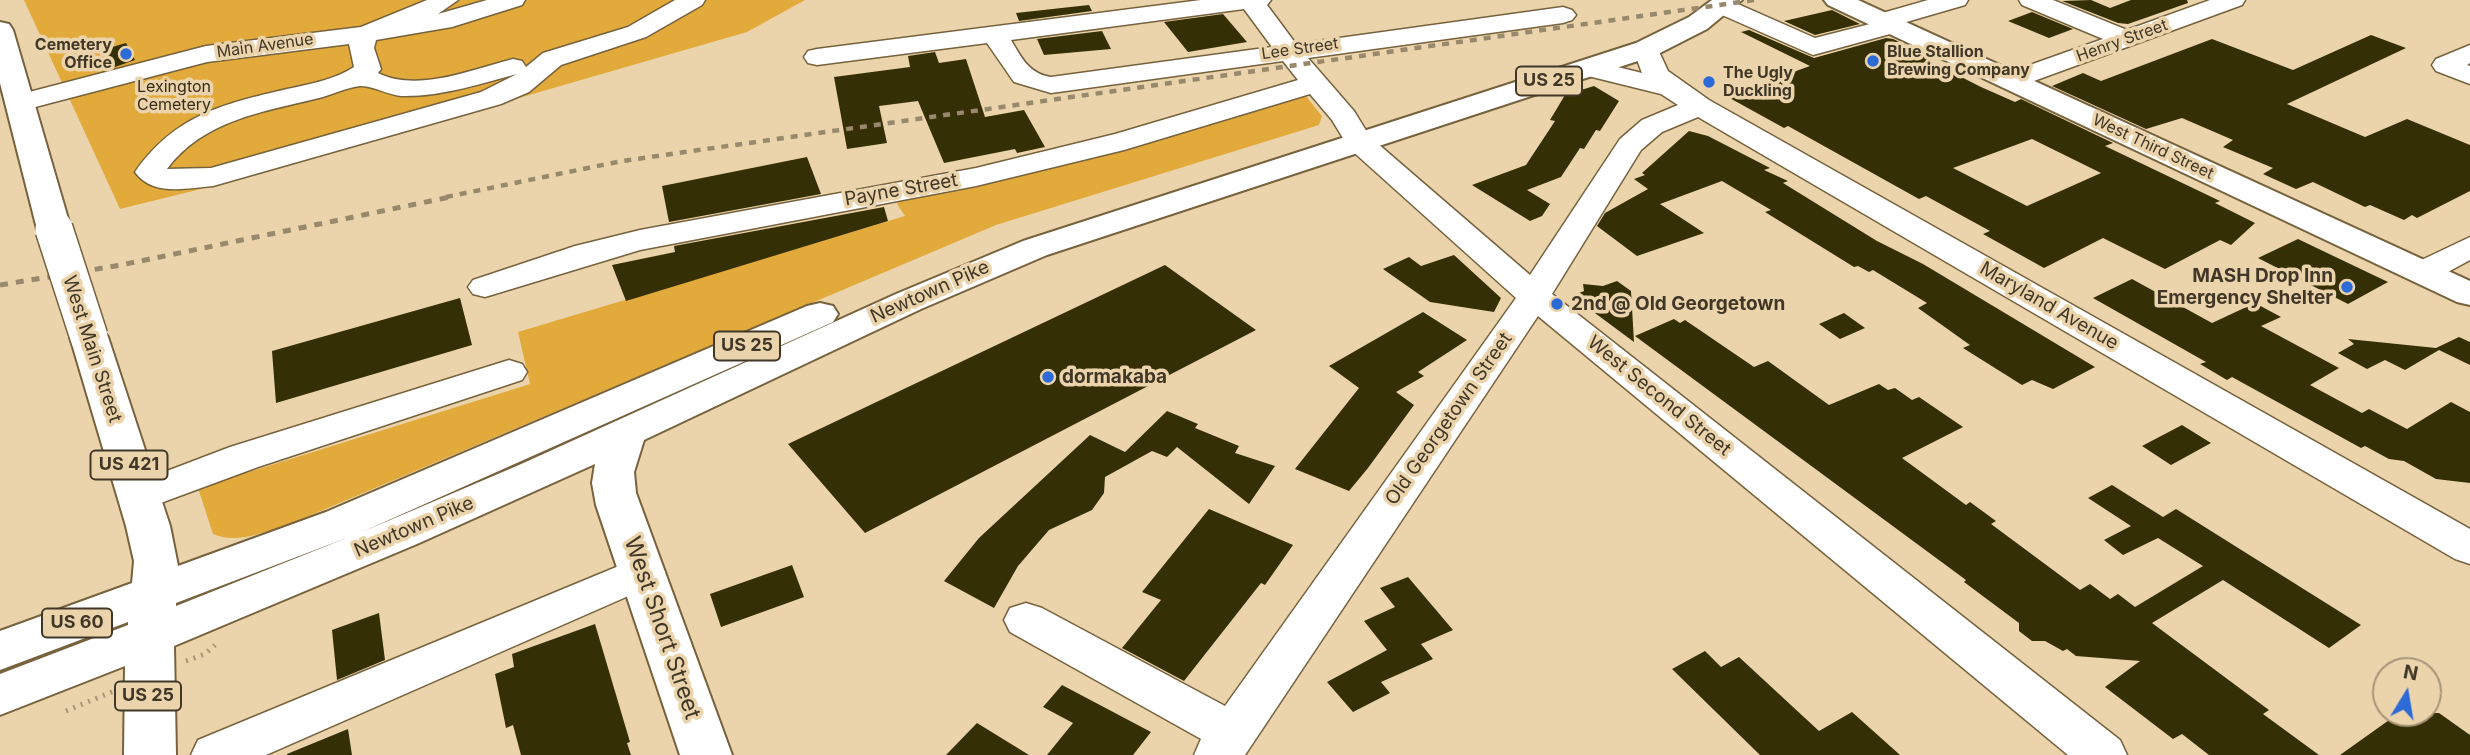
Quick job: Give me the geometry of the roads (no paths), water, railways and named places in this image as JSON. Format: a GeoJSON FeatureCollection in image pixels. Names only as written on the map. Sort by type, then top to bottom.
{"type":"FeatureCollection","features":[{"type":"Feature","properties":{"kind":"main road","name":"Newtown Pike"},"geometry":{"type":"LineString","coordinates":[[152,617],[533,476],[944,284],[1035,248],[1600,46],[1660,20],[1692,0]]}},
{"type":"Feature","properties":{"kind":"main road","name":"West Third Street"},"geometry":{"type":"LineString","coordinates":[[1837,0],[2470,294]]}},
{"type":"Feature","properties":{"kind":"main road","name":"Newtown Pike"},"geometry":{"type":"LineString","coordinates":[[152,617],[425,487],[1001,237],[1354,133],[1589,68],[1646,49],[1698,23],[1725,3]]}},
{"type":"Feature","properties":{"kind":"main road","name":"West Main Street"},"geometry":{"type":"LineString","coordinates":[[0,30],[54,229],[139,496],[156,561],[152,617],[150,755]]}},
{"type":"Feature","properties":{"kind":"main road","name":"West Short Street"},"geometry":{"type":"LineString","coordinates":[[628,432],[612,466],[615,502],[643,572],[706,755]]}},
{"type":"Feature","properties":{"kind":"main road"},"geometry":{"type":"LineString","coordinates":[[533,476],[579,481],[615,502]]}},
{"type":"Feature","properties":{"kind":"main road","name":"US 60"},"geometry":{"type":"LineString","coordinates":[[0,652],[152,617]]}},
{"type":"Feature","properties":{"kind":"main road","name":"US 60"},"geometry":{"type":"LineString","coordinates":[[0,695],[152,617]]}},
{"type":"Feature","properties":{"kind":"street"},"geometry":{"type":"LineString","coordinates":[[446,0],[405,20],[366,34],[361,48],[368,69],[361,75],[338,85],[230,112],[191,128],[163,150],[150,172],[166,181],[213,177],[303,152],[491,98],[519,86],[552,59]]}},
{"type":"Feature","properties":{"kind":"street","name":"Main Avenue"},"geometry":{"type":"LineString","coordinates":[[20,103],[206,54],[366,34],[452,19],[513,0]]}},
{"type":"Feature","properties":{"kind":"street"},"geometry":{"type":"LineString","coordinates":[[361,75],[370,82],[390,87],[423,87],[552,59],[637,32],[693,0]]}},
{"type":"Feature","properties":{"kind":"street"},"geometry":{"type":"LineString","coordinates":[[817,57],[1253,0]]}},
{"type":"Feature","properties":{"kind":"street","name":"West Second Street"},"geometry":{"type":"LineString","coordinates":[[1253,0],[1288,51],[1354,133],[1534,296],[2104,755]]}},
{"type":"Feature","properties":{"kind":"street"},"geometry":{"type":"LineString","coordinates":[[1725,3],[1813,47],[1956,0]]}},
{"type":"Feature","properties":{"kind":"street"},"geometry":{"type":"LineString","coordinates":[[2031,0],[2126,39]]}},
{"type":"Feature","properties":{"kind":"street","name":"Henry Street"},"geometry":{"type":"LineString","coordinates":[[2012,81],[2233,0]]}},
{"type":"Feature","properties":{"kind":"street","name":"Lee Street"},"geometry":{"type":"LineString","coordinates":[[1002,34],[998,38],[1020,75],[1037,84],[1067,83],[1563,15]]}},
{"type":"Feature","properties":{"kind":"street","name":"Maryland Avenue"},"geometry":{"type":"LineString","coordinates":[[1646,49],[1648,65],[1668,87],[1699,106],[2470,548]]}},
{"type":"Feature","properties":{"kind":"street"},"geometry":{"type":"LineString","coordinates":[[2470,53],[2445,65],[2470,76]]}},
{"type":"Feature","properties":{"kind":"street"},"geometry":{"type":"LineString","coordinates":[[1589,68],[1668,87]]}},
{"type":"Feature","properties":{"kind":"street","name":"Payne Street"},"geometry":{"type":"LineString","coordinates":[[485,287],[587,253],[640,240],[976,177],[1124,141],[1315,84]]}},
{"type":"Feature","properties":{"kind":"street","name":"Old Georgetown Street"},"geometry":{"type":"LineString","coordinates":[[1225,744],[1534,296],[1630,145],[1652,126],[1699,106]]}},
{"type":"Feature","properties":{"kind":"street"},"geometry":{"type":"LineString","coordinates":[[2423,272],[2470,247]]}},
{"type":"Feature","properties":{"kind":"street"},"geometry":{"type":"LineString","coordinates":[[139,496],[244,457],[509,372]]}},
{"type":"Feature","properties":{"kind":"street"},"geometry":{"type":"LineString","coordinates":[[215,755],[643,572]]}},
{"type":"Feature","properties":{"kind":"street"},"geometry":{"type":"LineString","coordinates":[[1026,620],[1225,744]]}},
{"type":"Feature","properties":{"kind":"railway"},"geometry":{"type":"LineString","coordinates":[[446,197],[622,161],[1754,0]]}},
{"type":"Feature","properties":{"kind":"railway"},"geometry":{"type":"LineString","coordinates":[[0,285],[121,265],[455,196]]}},
{"type":"Feature","properties":{"kind":"place","name":"Cemetery Office"},"geometry":{"type":"Point","coordinates":[126,54]}},
{"type":"Feature","properties":{"kind":"place","name":"Blue Stallion Brewing Company"},"geometry":{"type":"Point","coordinates":[1873,61]}},
{"type":"Feature","properties":{"kind":"place","name":"The Ugly Duckling"},"geometry":{"type":"Point","coordinates":[1709,82]}},
{"type":"Feature","properties":{"kind":"place","name":"MASH Drop Inn Emergency Shelter"},"geometry":{"type":"Point","coordinates":[2347,287]}},
{"type":"Feature","properties":{"kind":"place","name":"2nd @ Old Georgetown"},"geometry":{"type":"Point","coordinates":[1557,304]}},
{"type":"Feature","properties":{"kind":"place","name":"dormakaba"},"geometry":{"type":"Point","coordinates":[1048,377]}},
{"type":"Feature","properties":{"kind":"park label","name":"Lexington Cemetery"},"geometry":{"type":"Point","coordinates":[174,96]}}]}
